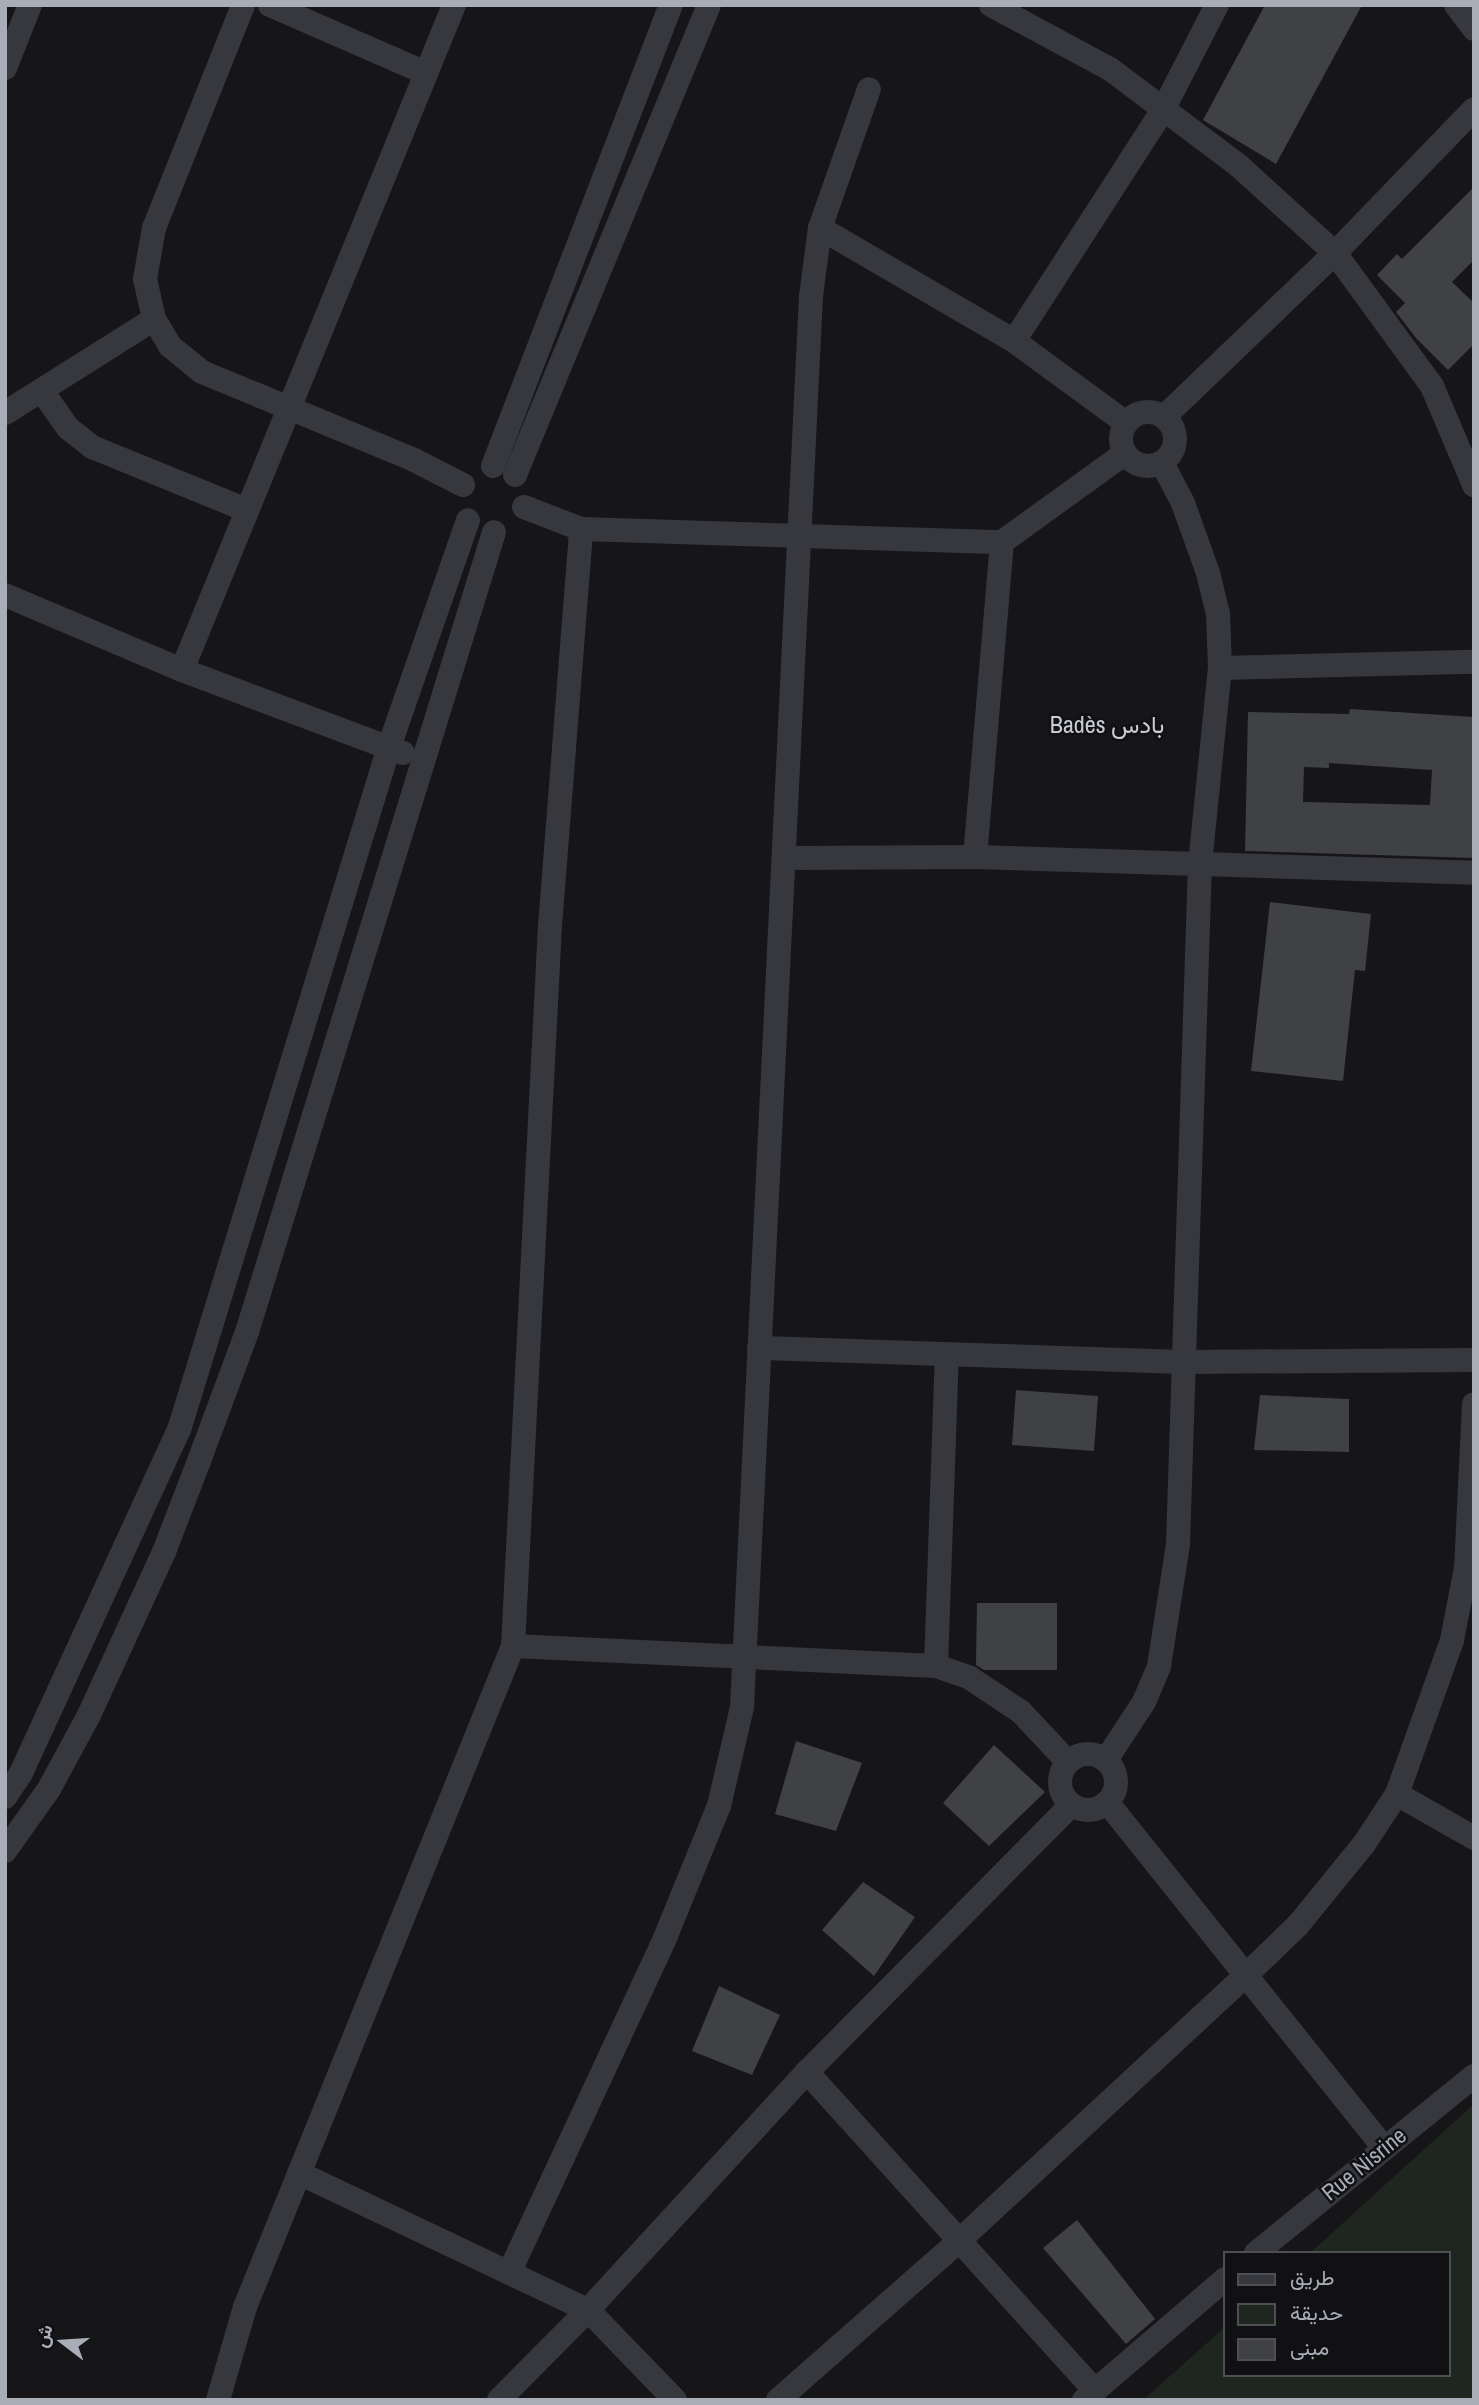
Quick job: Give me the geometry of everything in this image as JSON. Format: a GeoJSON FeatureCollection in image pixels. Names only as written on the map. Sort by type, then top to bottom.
{"type":"FeatureCollection","features":[{"type":"Feature","properties":{"kind":"street"},"geometry":{"type":"LineString","coordinates":[[5,68],[30,5]]}},
{"type":"Feature","properties":{"kind":"street"},"geometry":{"type":"LineString","coordinates":[[243,5],[154,228],[145,279],[154,319],[184,361],[463,485]]}},
{"type":"Feature","properties":{"kind":"street"},"geometry":{"type":"LineString","coordinates":[[270,5],[426,73]]}},
{"type":"Feature","properties":{"kind":"street"},"geometry":{"type":"LineString","coordinates":[[182,670],[454,5]]}},
{"type":"Feature","properties":{"kind":"street"},"geometry":{"type":"LineString","coordinates":[[504,470],[616,147],[671,5]]}},
{"type":"Feature","properties":{"kind":"street"},"geometry":{"type":"LineString","coordinates":[[504,470],[646,160],[709,5]]}},
{"type":"Feature","properties":{"kind":"street"},"geometry":{"type":"LineString","coordinates":[[990,5],[1110,69],[1239,166],[1335,253],[1432,386],[1465,437],[1474,485]]}},
{"type":"Feature","properties":{"kind":"street"},"geometry":{"type":"LineString","coordinates":[[1014,341],[1164,108],[1217,5]]}},
{"type":"Feature","properties":{"kind":"street"},"geometry":{"type":"LineString","coordinates":[[1456,5],[1474,29]]}},
{"type":"Feature","properties":{"kind":"street"},"geometry":{"type":"LineString","coordinates":[[509,2273],[666,1938],[719,1807],[734,1758],[747,1659],[759,1348],[787,858],[811,296],[820,228],[869,89]]}},
{"type":"Feature","properties":{"kind":"street"},"geometry":{"type":"LineString","coordinates":[[1164,417],[1335,253],[1474,109]]}},
{"type":"Feature","properties":{"kind":"street"},"geometry":{"type":"LineString","coordinates":[[616,147],[646,160]]}},
{"type":"Feature","properties":{"kind":"street"},"geometry":{"type":"LineString","coordinates":[[820,228],[1014,341],[1126,423]]}},
{"type":"Feature","properties":{"kind":"street"},"geometry":{"type":"LineString","coordinates":[[5,413],[154,319]]}},
{"type":"Feature","properties":{"kind":"street"},"geometry":{"type":"LineString","coordinates":[[42,391],[68,428],[92,447],[246,510]]}},
{"type":"Feature","properties":{"kind":"street"},"geometry":{"type":"LineString","coordinates":[[1144,412],[1164,417],[1175,435],[1170,456],[1162,463],[1141,466],[1124,454],[1121,433],[1126,423],[1144,412]]}},
{"type":"Feature","properties":{"kind":"street"},"geometry":{"type":"LineString","coordinates":[[524,507],[581,529],[802,533],[1002,542],[1124,454]]}},
{"type":"Feature","properties":{"kind":"street"},"geometry":{"type":"LineString","coordinates":[[1106,1760],[1144,1702],[1159,1666],[1170,1610],[1181,1491],[1182,1362],[1200,864],[1220,668],[1218,614],[1208,573],[1183,503],[1162,463]]}},
{"type":"Feature","properties":{"kind":"street"},"geometry":{"type":"LineString","coordinates":[[5,1797],[21,1773],[179,1430],[389,747],[468,520],[460,497],[463,485],[475,471],[504,470],[524,490],[524,507],[507,528],[494,532],[468,520]]}},
{"type":"Feature","properties":{"kind":"street"},"geometry":{"type":"LineString","coordinates":[[218,2400],[245,2307],[513,1646],[550,926],[581,529]]}},
{"type":"Feature","properties":{"kind":"street"},"geometry":{"type":"LineString","coordinates":[[5,1851],[49,1789],[89,1715],[164,1552],[247,1332],[420,759],[494,532]]}},
{"type":"Feature","properties":{"kind":"street"},"geometry":{"type":"LineString","coordinates":[[975,858],[1002,542]]}},
{"type":"Feature","properties":{"kind":"street"},"geometry":{"type":"LineString","coordinates":[[5,594],[182,670],[420,759]]}},
{"type":"Feature","properties":{"kind":"street"},"geometry":{"type":"LineString","coordinates":[[1220,668],[1474,662]]}},
{"type":"Feature","properties":{"kind":"street"},"geometry":{"type":"LineString","coordinates":[[787,858],[975,858],[1474,873]]}},
{"type":"Feature","properties":{"kind":"street"},"geometry":{"type":"LineString","coordinates":[[759,1348],[1182,1362],[1474,1360]]}},
{"type":"Feature","properties":{"kind":"street"},"geometry":{"type":"LineString","coordinates":[[936,1666],[947,1356]]}},
{"type":"Feature","properties":{"kind":"street"},"geometry":{"type":"LineString","coordinates":[[778,2400],[961,2239],[1244,1977],[1333,1886],[1397,1794],[1434,1700],[1470,1569],[1474,1404]]}},
{"type":"Feature","properties":{"kind":"street"},"geometry":{"type":"LineString","coordinates":[[513,1646],[936,1666],[970,1678],[1021,1712],[1068,1762]]}},
{"type":"Feature","properties":{"kind":"street"},"geometry":{"type":"LineString","coordinates":[[1086,1754],[1106,1760],[1115,1785],[1107,1802],[1089,1810],[1071,1805],[1060,1789],[1062,1770],[1068,1762],[1086,1754]]}},
{"type":"Feature","properties":{"kind":"street"},"geometry":{"type":"LineString","coordinates":[[1397,1794],[1474,1838]]}},
{"type":"Feature","properties":{"kind":"street"},"geometry":{"type":"LineString","coordinates":[[1107,1802],[1244,1977],[1383,2147]]}},
{"type":"Feature","properties":{"kind":"street"},"geometry":{"type":"LineString","coordinates":[[499,2400],[588,2310],[807,2072],[1071,1805]]}},
{"type":"Feature","properties":{"kind":"street"},"geometry":{"type":"LineString","coordinates":[[807,2072],[961,2239],[1090,2395],[1224,2280]]}},
{"type":"Feature","properties":{"kind":"street","name":"Rue Nisrine"},"geometry":{"type":"LineString","coordinates":[[1258,2251],[1383,2147],[1474,2076]]}},
{"type":"Feature","properties":{"kind":"street"},"geometry":{"type":"LineString","coordinates":[[299,2173],[588,2310],[675,2400]]}},
{"type":"Feature","properties":{"kind":"green space"},"geometry":{"type":"Polygon","coordinates":[[[1474,2104],[1474,2400],[1143,2400],[1224,2328],[1224,2377],[1451,2377],[1451,2251],[1312,2251],[1474,2104]]]}},
{"type":"Feature","properties":{"kind":"building"},"geometry":{"type":"Polygon","coordinates":[[[1265,5],[1362,5],[1276,164],[1203,120],[1265,5]]]}},
{"type":"Feature","properties":{"kind":"building"},"geometry":{"type":"Polygon","coordinates":[[[1474,187],[1474,260],[1452,282],[1474,303],[1474,344],[1448,370],[1416,338],[1396,312],[1405,303],[1377,275],[1397,254],[1402,259],[1474,187]]]}},
{"type":"Feature","properties":{"kind":"building"},"geometry":{"type":"Polygon","coordinates":[[[1350,709],[1474,717],[1474,858],[1245,851],[1248,712],[1349,714],[1350,709]],[[1329,763],[1329,768],[1304,767],[1303,802],[1430,805],[1432,770],[1329,763]]]}},
{"type":"Feature","properties":{"kind":"building"},"geometry":{"type":"Polygon","coordinates":[[[1270,902],[1371,914],[1365,971],[1355,970],[1343,1081],[1251,1071],[1270,902]]]}},
{"type":"Feature","properties":{"kind":"building"},"geometry":{"type":"Polygon","coordinates":[[[1016,1390],[1098,1396],[1094,1451],[1012,1445],[1016,1390]]]}},
{"type":"Feature","properties":{"kind":"building"},"geometry":{"type":"Polygon","coordinates":[[[1260,1395],[1349,1399],[1349,1452],[1254,1450],[1260,1395]]]}},
{"type":"Feature","properties":{"kind":"building"},"geometry":{"type":"Polygon","coordinates":[[[977,1603],[1057,1603],[1057,1670],[984,1670],[976,1665],[977,1603]]]}},
{"type":"Feature","properties":{"kind":"building"},"geometry":{"type":"Polygon","coordinates":[[[796,1741],[862,1763],[836,1831],[775,1814],[796,1741]]]}},
{"type":"Feature","properties":{"kind":"building"},"geometry":{"type":"Polygon","coordinates":[[[994,1745],[1045,1792],[989,1846],[943,1803],[994,1745]]]}},
{"type":"Feature","properties":{"kind":"building"},"geometry":{"type":"Polygon","coordinates":[[[863,1882],[915,1917],[874,1976],[822,1930],[863,1882]]]}},
{"type":"Feature","properties":{"kind":"building"},"geometry":{"type":"Polygon","coordinates":[[[719,1986],[780,2015],[752,2075],[692,2051],[719,1986]]]}},
{"type":"Feature","properties":{"kind":"building"},"geometry":{"type":"Polygon","coordinates":[[[1077,2220],[1155,2319],[1126,2344],[1043,2248],[1077,2220]]]}},
{"type":"Feature","properties":{"kind":"district","name":"Badès بادس"},"geometry":{"type":"Point","coordinates":[1107,725]}}]}
